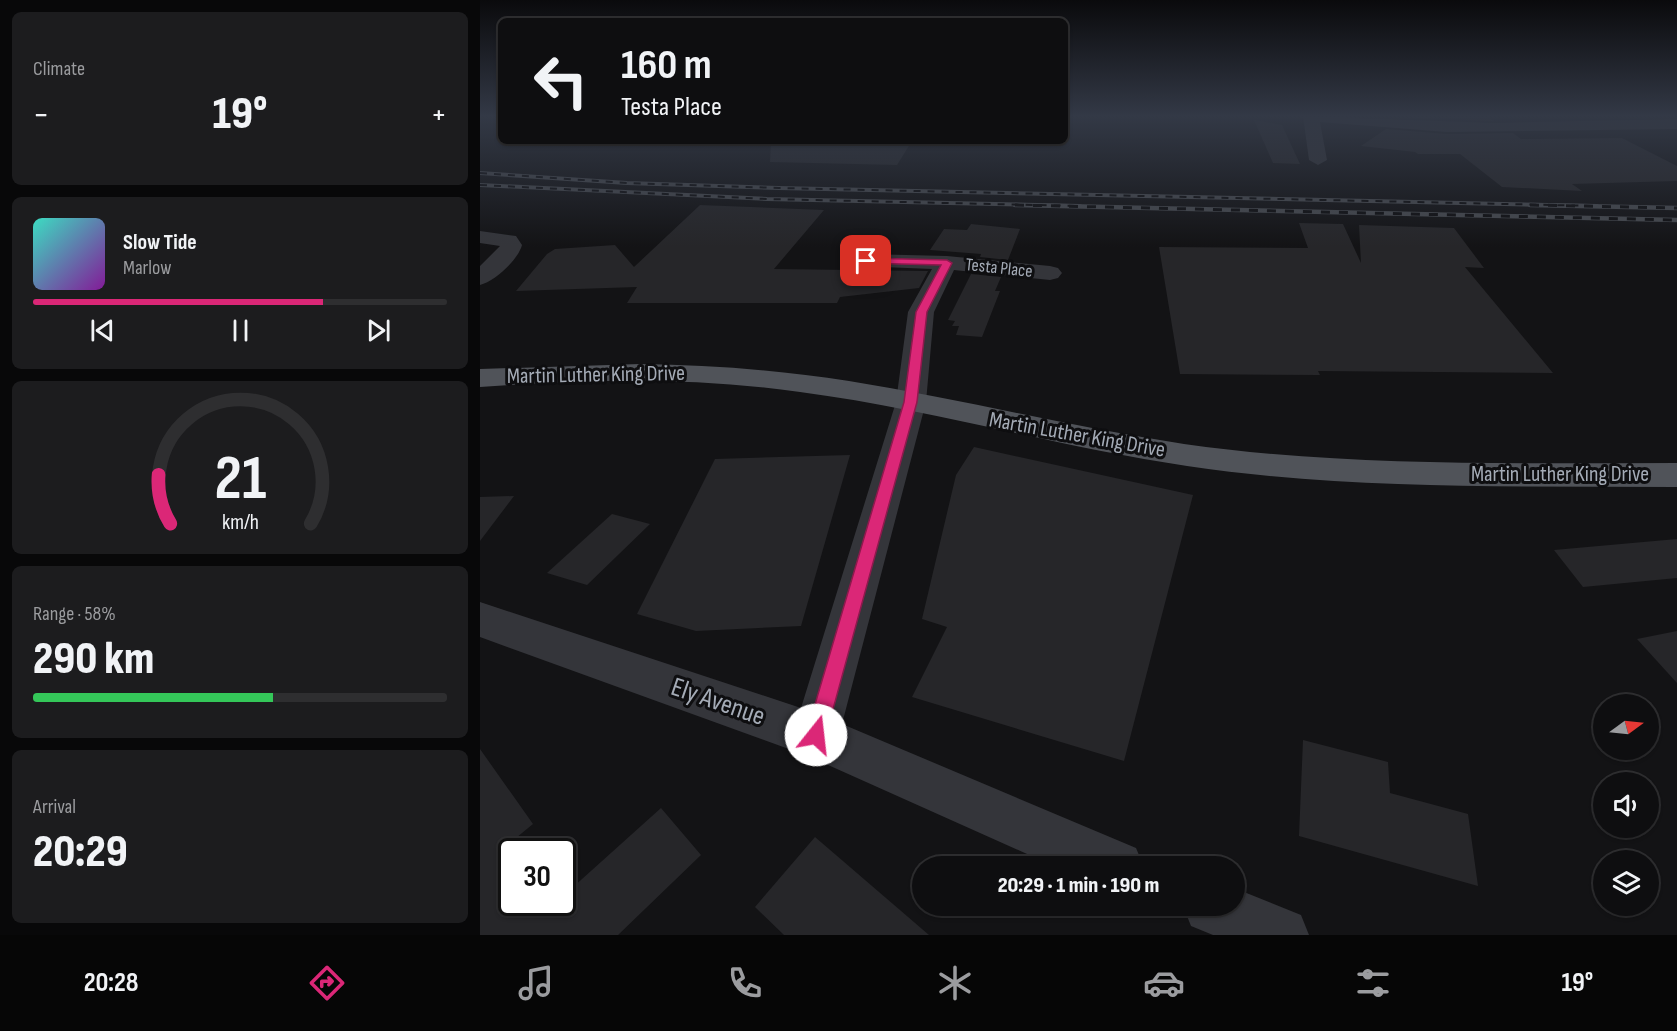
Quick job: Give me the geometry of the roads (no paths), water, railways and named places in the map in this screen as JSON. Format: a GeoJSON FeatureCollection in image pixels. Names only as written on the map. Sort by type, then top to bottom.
{"type":"FeatureCollection","features":[{"type":"Feature","properties":{"kind":"main road","name":"Martin Luther King Drive"},"geometry":{"type":"LineString","coordinates":[[480,378],[661,371],[792,382],[1188,455],[1320,468],[1491,474],[1677,475]]}},
{"type":"Feature","properties":{"kind":"street"},"geometry":{"type":"LineString","coordinates":[[480,237],[508,241],[512,245],[509,252],[480,278]]}},
{"type":"Feature","properties":{"kind":"street","name":"Testa Place"},"geometry":{"type":"LineString","coordinates":[[866,261],[947,263],[1050,273]]}},
{"type":"Feature","properties":{"kind":"street","name":"Testa Place"},"geometry":{"type":"LineString","coordinates":[[816,735],[910,402],[921,312],[947,263]]}},
{"type":"Feature","properties":{"kind":"street","name":"Ely Avenue"},"geometry":{"type":"LineString","coordinates":[[480,619],[816,735],[1092,856]]}},
{"type":"Feature","properties":{"kind":"street"},"geometry":{"type":"LineString","coordinates":[[1235,916],[1281,935]]}},
{"type":"Feature","properties":{"kind":"railway"},"geometry":{"type":"LineString","coordinates":[[480,173],[627,183],[779,188],[1597,206]]}},
{"type":"Feature","properties":{"kind":"railway"},"geometry":{"type":"LineString","coordinates":[[480,185],[767,199],[1080,206]]}},
{"type":"Feature","properties":{"kind":"railway"},"geometry":{"type":"LineString","coordinates":[[1015,205],[1677,220]]}},
{"type":"Feature","properties":{"kind":"railway"},"geometry":{"type":"LineString","coordinates":[[1530,205],[1677,208]]}}]}
